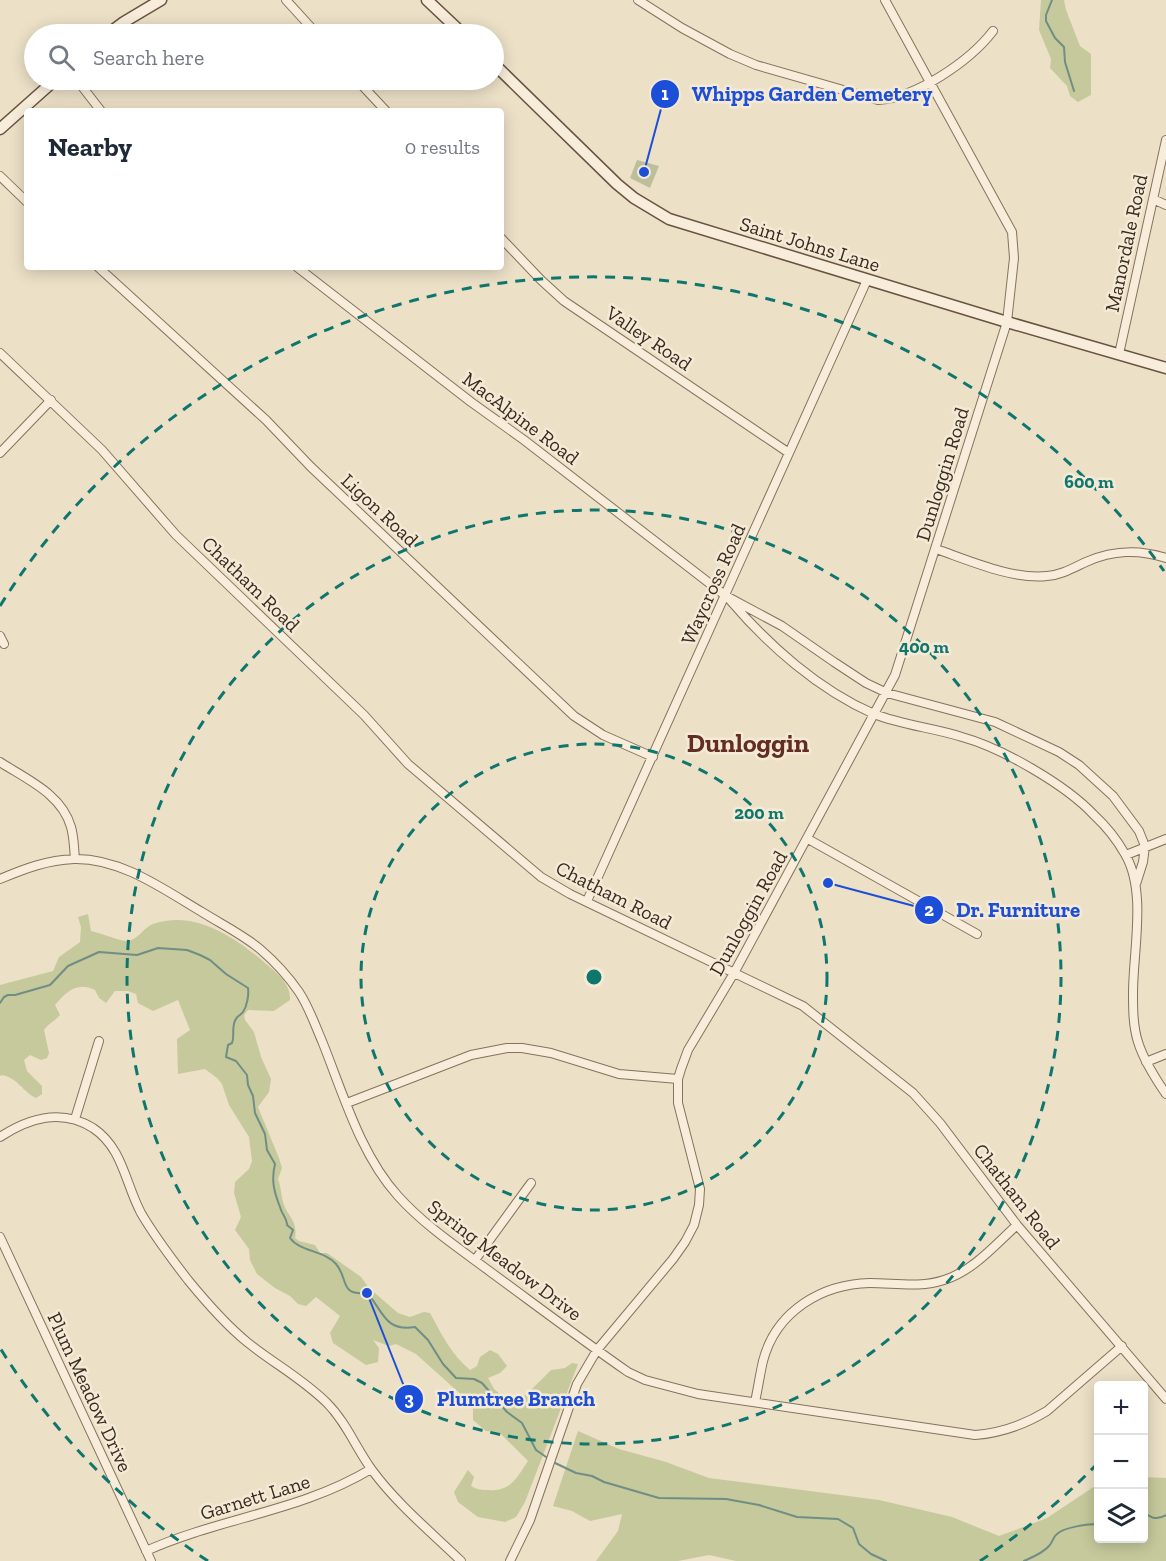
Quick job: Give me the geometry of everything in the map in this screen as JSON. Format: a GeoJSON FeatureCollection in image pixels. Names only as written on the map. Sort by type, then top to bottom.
{"type":"FeatureCollection","features":[{"type":"Feature","properties":{"kind":"street"},"geometry":{"type":"LineString","coordinates":[[121,24],[161,0]]}},
{"type":"Feature","properties":{"kind":"street"},"geometry":{"type":"LineString","coordinates":[[286,0],[308,24]]}},
{"type":"Feature","properties":{"kind":"street"},"geometry":{"type":"LineString","coordinates":[[638,0],[682,28],[748,62],[861,97],[878,100],[899,98],[931,81],[975,52],[993,31]]}},
{"type":"Feature","properties":{"kind":"street","name":"Dunloggin Road"},"geometry":{"type":"LineString","coordinates":[[510,1561],[530,1520],[577,1384],[597,1350],[673,1259],[686,1242],[694,1225],[699,1206],[700,1189],[678,1103],[678,1079],[688,1050],[734,973],[808,839],[895,675],[1007,322],[1014,258],[1012,232],[885,0]]}},
{"type":"Feature","properties":{"kind":"street"},"geometry":{"type":"LineString","coordinates":[[433,2],[454,24]]}},
{"type":"Feature","properties":{"kind":"street","name":"Saint Johns Lane"},"geometry":{"type":"LineString","coordinates":[[504,74],[617,184],[651,210],[688,226],[1166,368]]}},
{"type":"Feature","properties":{"kind":"street"},"geometry":{"type":"LineString","coordinates":[[0,129],[44,90]]}},
{"type":"Feature","properties":{"kind":"street"},"geometry":{"type":"LineString","coordinates":[[85,90],[99,108]]}},
{"type":"Feature","properties":{"kind":"street"},"geometry":{"type":"LineString","coordinates":[[366,90],[383,108]]}},
{"type":"Feature","properties":{"kind":"street","name":"Manordale Road"},"geometry":{"type":"LineString","coordinates":[[1119,354],[1166,140]]}},
{"type":"Feature","properties":{"kind":"street"},"geometry":{"type":"LineString","coordinates":[[0,176],[24,198]]}},
{"type":"Feature","properties":{"kind":"street"},"geometry":{"type":"LineString","coordinates":[[1153,199],[1166,205]]}},
{"type":"Feature","properties":{"kind":"street","name":"Valley Road"},"geometry":{"type":"LineString","coordinates":[[504,241],[564,301],[789,453]]}},
{"type":"Feature","properties":{"kind":"street","name":"Ligon Road"},"geometry":{"type":"LineString","coordinates":[[101,270],[266,420],[311,468],[574,716],[603,735],[653,757]]}},
{"type":"Feature","properties":{"kind":"street","name":"MacAlpine Road"},"geometry":{"type":"LineString","coordinates":[[301,270],[726,596],[782,626],[834,662],[887,693],[990,720],[1059,752],[1079,765],[1113,796],[1139,831],[1145,846],[1136,884],[1134,1023],[1138,1043],[1146,1062],[1166,1094]]}},
{"type":"Feature","properties":{"kind":"street","name":"Waycross Road"},"geometry":{"type":"LineString","coordinates":[[588,901],[867,280]]}},
{"type":"Feature","properties":{"kind":"street","name":"Chatham Road"},"geometry":{"type":"LineString","coordinates":[[0,353],[102,450],[176,535],[364,715],[410,766],[541,877],[566,892],[811,1011],[913,1093],[940,1123],[1017,1225],[1166,1399]]}},
{"type":"Feature","properties":{"kind":"street"},"geometry":{"type":"LineString","coordinates":[[0,453],[51,400]]}},
{"type":"Feature","properties":{"kind":"street"},"geometry":{"type":"LineString","coordinates":[[936,549],[999,570],[1034,577],[1066,572],[1097,558],[1127,551],[1144,552],[1166,558]]}},
{"type":"Feature","properties":{"kind":"street","name":"MacAlpine Road"},"geometry":{"type":"LineString","coordinates":[[726,596],[746,619],[798,666],[829,687],[876,714],[978,742],[1043,776],[1081,802],[1094,814],[1126,855],[1136,884]]}},
{"type":"Feature","properties":{"kind":"street"},"geometry":{"type":"LineString","coordinates":[[0,636],[4,644]]}},
{"type":"Feature","properties":{"kind":"street"},"geometry":{"type":"LineString","coordinates":[[0,762],[58,802],[66,813],[71,827],[75,859]]}},
{"type":"Feature","properties":{"kind":"street"},"geometry":{"type":"LineString","coordinates":[[808,839],[977,934]]}},
{"type":"Feature","properties":{"kind":"street"},"geometry":{"type":"LineString","coordinates":[[1126,855],[1166,839]]}},
{"type":"Feature","properties":{"kind":"street","name":"Spring Meadow Drive"},"geometry":{"type":"LineString","coordinates":[[0,879],[53,861],[75,859],[108,864],[137,875],[243,936],[272,960],[299,992],[310,1012],[368,1151],[397,1195],[428,1224],[475,1260],[628,1372],[645,1380],[683,1391],[958,1434],[989,1434],[1018,1426],[1047,1411],[1122,1346]]}},
{"type":"Feature","properties":{"kind":"street"},"geometry":{"type":"LineString","coordinates":[[75,1119],[99,1041]]}},
{"type":"Feature","properties":{"kind":"street"},"geometry":{"type":"LineString","coordinates":[[347,1103],[471,1055],[507,1048],[543,1051],[619,1074],[678,1079]]}},
{"type":"Feature","properties":{"kind":"street"},"geometry":{"type":"LineString","coordinates":[[1146,1062],[1166,1053]]}},
{"type":"Feature","properties":{"kind":"street"},"geometry":{"type":"LineString","coordinates":[[0,1137],[29,1121],[56,1117],[75,1119],[95,1130],[115,1149],[140,1211],[151,1230],[206,1302],[248,1343],[325,1401],[344,1424],[371,1469],[386,1487],[461,1561]]}},
{"type":"Feature","properties":{"kind":"street"},"geometry":{"type":"LineString","coordinates":[[475,1260],[531,1183]]}},
{"type":"Feature","properties":{"kind":"street"},"geometry":{"type":"LineString","coordinates":[[755,1401],[763,1360],[770,1342],[779,1327],[802,1303],[833,1288],[851,1285],[927,1284],[947,1279],[965,1270],[1017,1225]]}},
{"type":"Feature","properties":{"kind":"street","name":"Plum Meadow Drive"},"geometry":{"type":"LineString","coordinates":[[0,1237],[151,1561]]}},
{"type":"Feature","properties":{"kind":"street","name":"Garnett Lane"},"geometry":{"type":"LineString","coordinates":[[146,1551],[181,1536],[317,1496],[350,1482],[371,1469]]}},
{"type":"Feature","properties":{"kind":"green space"},"geometry":{"type":"Polygon","coordinates":[[[1041,0],[1064,0],[1080,46],[1091,54],[1091,95],[1078,102],[1070,96],[1067,86],[1050,68],[1051,59],[1039,30],[1041,0]]]}},
{"type":"Feature","properties":{"kind":"green space"},"geometry":{"type":"Polygon","coordinates":[[[637,160],[659,166],[650,188],[630,178],[637,160]]]}},
{"type":"Feature","properties":{"kind":"green space"},"geometry":{"type":"Polygon","coordinates":[[[88,914],[91,931],[127,941],[153,924],[169,920],[184,920],[214,928],[254,954],[286,984],[290,1000],[274,1011],[248,1010],[244,1015],[254,1032],[261,1057],[271,1079],[269,1092],[258,1107],[282,1168],[278,1179],[283,1202],[294,1222],[295,1238],[315,1245],[320,1253],[327,1253],[361,1277],[369,1288],[398,1313],[410,1317],[424,1312],[430,1313],[452,1351],[470,1370],[477,1366],[480,1357],[490,1350],[498,1354],[507,1366],[500,1373],[488,1378],[494,1389],[506,1399],[526,1395],[551,1370],[565,1368],[572,1363],[578,1364],[525,1502],[516,1517],[505,1522],[478,1517],[458,1502],[454,1492],[468,1470],[474,1477],[471,1486],[497,1490],[513,1482],[528,1461],[499,1432],[486,1431],[473,1420],[473,1409],[465,1398],[416,1354],[396,1344],[389,1346],[373,1340],[379,1348],[378,1362],[366,1365],[333,1343],[330,1333],[340,1316],[316,1297],[306,1306],[298,1304],[257,1274],[250,1260],[249,1249],[235,1230],[241,1217],[234,1193],[235,1182],[249,1169],[252,1161],[249,1137],[229,1105],[222,1084],[217,1078],[205,1069],[178,1074],[177,1039],[190,1030],[178,1000],[153,1011],[138,1003],[136,994],[128,991],[115,991],[106,1003],[99,998],[95,990],[83,987],[72,989],[55,1005],[60,1015],[44,1030],[49,1053],[47,1058],[41,1060],[30,1055],[24,1060],[27,1071],[42,1086],[42,1094],[36,1098],[12,1079],[0,1076],[0,985],[53,971],[59,957],[80,942],[81,927],[78,917],[88,914]]]}},
{"type":"Feature","properties":{"kind":"green space"},"geometry":{"type":"Polygon","coordinates":[[[578,1431],[619,1449],[666,1462],[709,1478],[879,1500],[952,1517],[999,1536],[1047,1518],[1094,1487],[1094,1543],[1148,1543],[1148,1477],[1166,1478],[1166,1561],[736,1561],[709,1555],[678,1561],[596,1561],[618,1531],[622,1514],[590,1521],[572,1511],[553,1506],[578,1431]]]}},
{"type":"Feature","properties":{"kind":"waterway"},"geometry":{"type":"LineString","coordinates":[[1052,0],[1046,21],[1055,38],[1064,47],[1065,62],[1074,91]]}},
{"type":"Feature","properties":{"kind":"waterway"},"geometry":{"type":"LineString","coordinates":[[0,1003],[8,995],[50,985],[68,966],[99,952],[137,955],[158,948],[187,950],[200,955],[248,988],[247,1004],[235,1021],[233,1040],[228,1045],[226,1057],[236,1061],[247,1075],[255,1113],[265,1134],[267,1150],[275,1164],[273,1181],[276,1196],[287,1225],[293,1230],[290,1238],[294,1243],[331,1259],[340,1270],[348,1289],[352,1292],[367,1293],[390,1323],[405,1328],[415,1327],[428,1340],[443,1364],[456,1378],[474,1379],[482,1383],[507,1412],[522,1423],[536,1450],[549,1459]]}},
{"type":"Feature","properties":{"kind":"waterway"},"geometry":{"type":"LineString","coordinates":[[553,1462],[576,1473],[659,1498],[726,1499],[759,1505],[797,1517],[838,1519],[853,1528],[859,1544],[871,1554],[886,1561]]}},
{"type":"Feature","properties":{"kind":"waterway"},"geometry":{"type":"LineString","coordinates":[[1148,1515],[1155,1518],[1166,1515]]}},
{"type":"Feature","properties":{"kind":"waterway"},"geometry":{"type":"LineString","coordinates":[[1024,1561],[1044,1551],[1056,1535],[1065,1529],[1094,1524]]}},
{"type":"Feature","properties":{"kind":"place","name":"Whipps Garden Cemetery"},"geometry":{"type":"Point","coordinates":[644,172]}},
{"type":"Feature","properties":{"kind":"place","name":"Dr. Furniture"},"geometry":{"type":"Point","coordinates":[828,883]}},
{"type":"Feature","properties":{"kind":"place","name":"Plumtree Branch"},"geometry":{"type":"Point","coordinates":[367,1293]}},
{"type":"Feature","properties":{"kind":"district","name":"Dunloggin"},"geometry":{"type":"Point","coordinates":[748,743]}}]}
